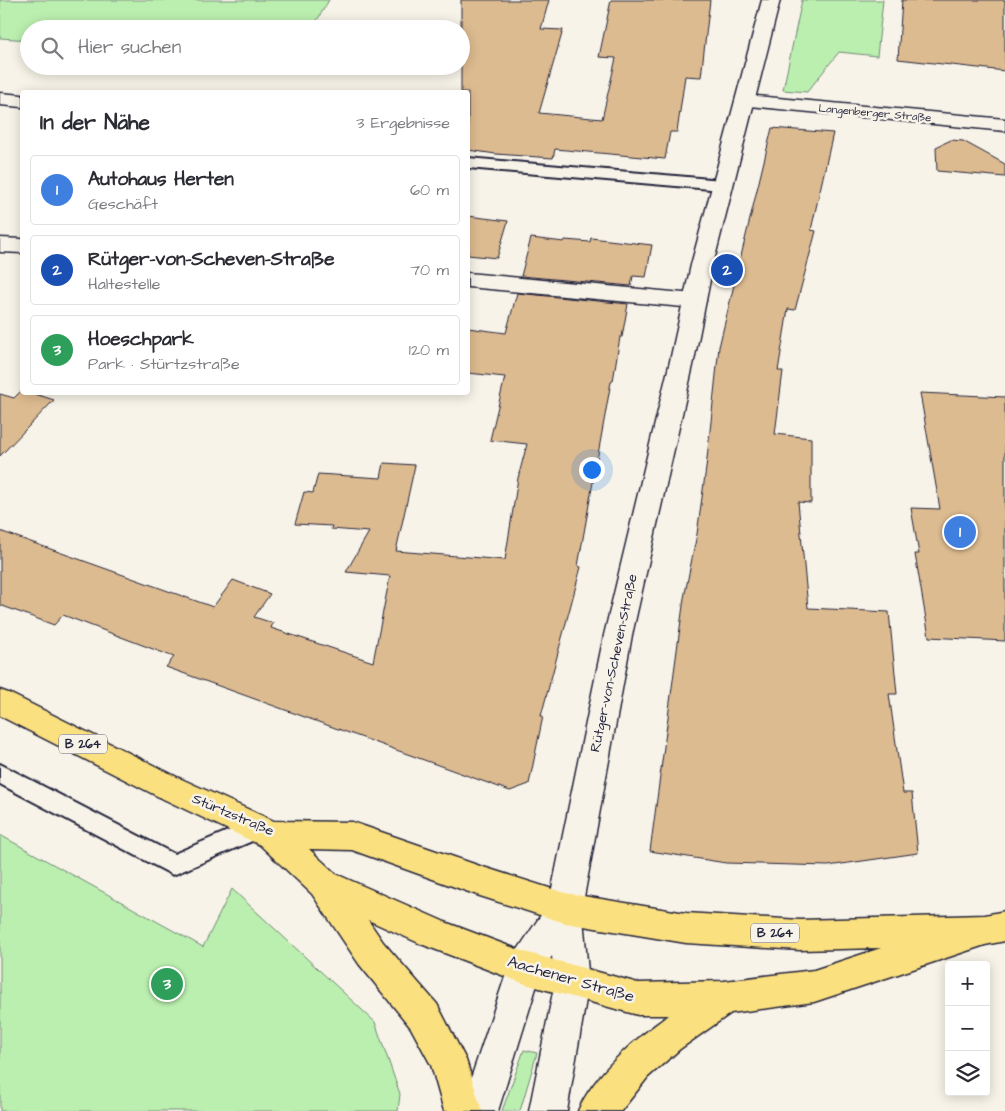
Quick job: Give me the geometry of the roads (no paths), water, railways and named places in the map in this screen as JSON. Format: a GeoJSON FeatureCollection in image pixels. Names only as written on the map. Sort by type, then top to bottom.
{"type":"FeatureCollection","features":[{"type":"Feature","properties":{"kind":"main road","name":"Stürtzstraße"},"geometry":{"type":"LineString","coordinates":[[0,702],[264,832],[352,836],[480,881],[565,908]]}},
{"type":"Feature","properties":{"kind":"main road","name":"Aachener Straße"},"geometry":{"type":"LineString","coordinates":[[264,832],[324,884],[440,936],[525,968],[638,999],[724,997],[814,986],[995,928]]}},
{"type":"Feature","properties":{"kind":"main road"},"geometry":{"type":"LineString","coordinates":[[324,884],[371,953],[424,1016],[448,1060],[463,1111]]}},
{"type":"Feature","properties":{"kind":"main road","name":"Aachener Straße"},"geometry":{"type":"LineString","coordinates":[[565,908],[686,928],[771,933],[800,934],[995,928]]}},
{"type":"Feature","properties":{"kind":"main road"},"geometry":{"type":"LineString","coordinates":[[597,1111],[642,1059],[667,1037],[724,997]]}},
{"type":"Feature","properties":{"kind":"street","name":"Rütger-von-Scheven-Straße"},"geometry":{"type":"LineString","coordinates":[[565,908],[618,635],[682,361],[694,301],[722,185],[746,101],[771,0]]}},
{"type":"Feature","properties":{"kind":"street"},"geometry":{"type":"LineString","coordinates":[[0,99],[20,101]]}},
{"type":"Feature","properties":{"kind":"street","name":"Langenberger Straße"},"geometry":{"type":"LineString","coordinates":[[746,101],[1005,125]]}},
{"type":"Feature","properties":{"kind":"street"},"geometry":{"type":"LineString","coordinates":[[0,245],[20,246]]}},
{"type":"Feature","properties":{"kind":"street"},"geometry":{"type":"LineString","coordinates":[[470,280],[694,301]]}},
{"type":"Feature","properties":{"kind":"street"},"geometry":{"type":"LineString","coordinates":[[479,1111],[525,968],[565,908]]}},
{"type":"Feature","properties":{"kind":"street"},"geometry":{"type":"LineString","coordinates":[[548,1111],[572,982],[565,908]]}},
{"type":"Feature","properties":{"kind":"lane"},"geometry":{"type":"LineString","coordinates":[[470,163],[482,166],[722,185]]}},
{"type":"Feature","properties":{"kind":"lane"},"geometry":{"type":"LineString","coordinates":[[0,773],[173,865],[264,832]]}},
{"type":"Feature","properties":{"kind":"place","name":"Rütger-von-Scheven-Straße"},"geometry":{"type":"Point","coordinates":[727,270]}},
{"type":"Feature","properties":{"kind":"place","name":"Autohaus Herten"},"geometry":{"type":"Point","coordinates":[960,532]}},
{"type":"Feature","properties":{"kind":"place","name":"Hoeschpark"},"geometry":{"type":"Point","coordinates":[167,984]}}]}
